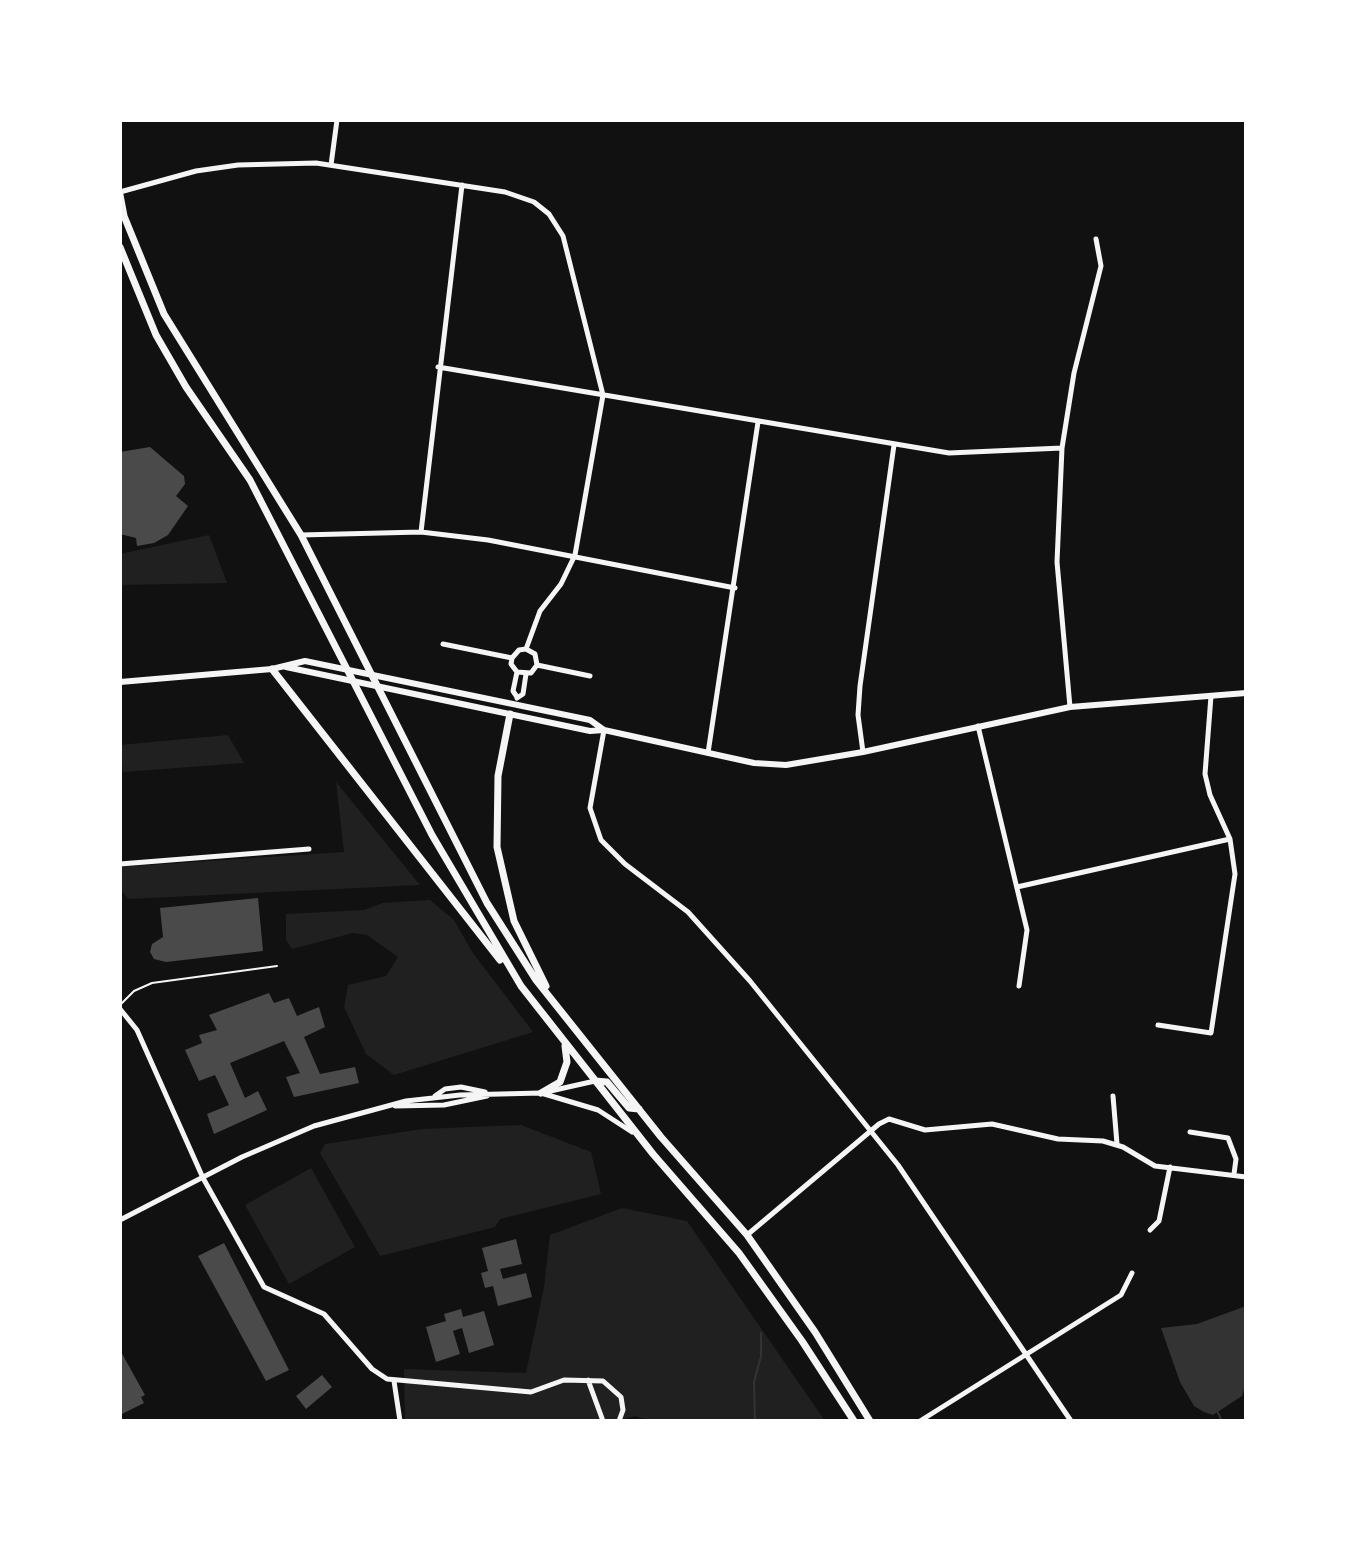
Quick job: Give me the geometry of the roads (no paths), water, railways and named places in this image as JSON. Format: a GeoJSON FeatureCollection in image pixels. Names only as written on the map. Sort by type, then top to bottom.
{"type":"FeatureCollection","features":[{"type":"Feature","properties":{"kind":"main road"},"geometry":{"type":"LineString","coordinates":[[120,193],[124,216],[164,314],[190,361],[301,535],[451,838],[487,903],[559,1009],[639,1109],[747,1235],[815,1332],[870,1421]]}},
{"type":"Feature","properties":{"kind":"main road"},"geometry":{"type":"LineString","coordinates":[[120,247],[156,335],[186,387],[250,480],[432,835],[521,986]]}},
{"type":"Feature","properties":{"kind":"main road"},"geometry":{"type":"LineString","coordinates":[[120,682],[272,669],[305,661],[499,700],[516,700],[590,720],[604,730]]}},
{"type":"Feature","properties":{"kind":"main road"},"geometry":{"type":"LineString","coordinates":[[286,667],[590,731],[604,730],[708,753],[786,765],[863,752],[1070,707],[1246,693]]}},
{"type":"Feature","properties":{"kind":"main road"},"geometry":{"type":"LineString","coordinates":[[272,669],[595,1081],[739,1253],[854,1421]]}},
{"type":"Feature","properties":{"kind":"main road"},"geometry":{"type":"LineString","coordinates":[[499,700],[510,714],[496,798],[501,873],[522,942],[559,1009]]}},
{"type":"Feature","properties":{"kind":"main road"},"geometry":{"type":"LineString","coordinates":[[541,1093],[555,1087],[564,1072],[563,1040]]}},
{"type":"Feature","properties":{"kind":"main road"},"geometry":{"type":"LineString","coordinates":[[595,1081],[607,1082],[629,1108],[639,1109]]}},
{"type":"Feature","properties":{"kind":"street"},"geometry":{"type":"LineString","coordinates":[[331,165],[337,120]]}},
{"type":"Feature","properties":{"kind":"street"},"geometry":{"type":"LineString","coordinates":[[120,193],[196,171],[238,165],[331,165],[505,192],[534,202],[549,214],[563,236],[603,395],[575,555],[561,584],[540,611],[526,649]]}},
{"type":"Feature","properties":{"kind":"street"},"geometry":{"type":"LineString","coordinates":[[421,532],[438,367],[462,185]]}},
{"type":"Feature","properties":{"kind":"street"},"geometry":{"type":"LineString","coordinates":[[1070,707],[1057,562],[1062,448],[1074,373],[1101,266],[1096,239]]}},
{"type":"Feature","properties":{"kind":"street"},"geometry":{"type":"LineString","coordinates":[[438,367],[894,445],[974,454],[1062,448]]}},
{"type":"Feature","properties":{"kind":"street"},"geometry":{"type":"LineString","coordinates":[[708,753],[758,422]]}},
{"type":"Feature","properties":{"kind":"street"},"geometry":{"type":"LineString","coordinates":[[863,752],[858,715],[860,686],[894,445]]}},
{"type":"Feature","properties":{"kind":"street"},"geometry":{"type":"LineString","coordinates":[[301,535],[421,532],[575,555],[735,588]]}},
{"type":"Feature","properties":{"kind":"street"},"geometry":{"type":"LineString","coordinates":[[443,644],[512,658]]}},
{"type":"Feature","properties":{"kind":"street"},"geometry":{"type":"LineString","coordinates":[[526,674],[517,672],[511,664],[519,650],[526,649],[535,654],[537,665]]}},
{"type":"Feature","properties":{"kind":"street"},"geometry":{"type":"LineString","coordinates":[[517,672],[513,691],[516,700],[523,694],[526,674],[537,665]]}},
{"type":"Feature","properties":{"kind":"street"},"geometry":{"type":"LineString","coordinates":[[537,665],[590,676]]}},
{"type":"Feature","properties":{"kind":"street"},"geometry":{"type":"LineString","coordinates":[[1158,1025],[1211,1033],[1235,874],[1230,839],[1210,795],[1205,774],[1211,696]]}},
{"type":"Feature","properties":{"kind":"street"},"geometry":{"type":"LineString","coordinates":[[978,725],[1027,930],[1019,986]]}},
{"type":"Feature","properties":{"kind":"street"},"geometry":{"type":"LineString","coordinates":[[604,730],[590,808],[601,840],[625,864],[701,925],[898,1165],[1071,1421]]}},
{"type":"Feature","properties":{"kind":"street"},"geometry":{"type":"LineString","coordinates":[[1017,887],[1230,839]]}},
{"type":"Feature","properties":{"kind":"street"},"geometry":{"type":"LineString","coordinates":[[120,864],[309,849]]}},
{"type":"Feature","properties":{"kind":"street"},"geometry":{"type":"LineString","coordinates":[[120,1007],[137,1030],[203,1178],[260,1284],[324,1314],[372,1369],[394,1381],[531,1392],[564,1380],[607,1382],[620,1394],[623,1410],[619,1421]]}},
{"type":"Feature","properties":{"kind":"street"},"geometry":{"type":"LineString","coordinates":[[120,1220],[324,1122],[433,1098],[541,1093],[595,1081]]}},
{"type":"Feature","properties":{"kind":"street"},"geometry":{"type":"LineString","coordinates":[[541,1093],[598,1110],[640,1137]]}},
{"type":"Feature","properties":{"kind":"street"},"geometry":{"type":"LineString","coordinates":[[394,1106],[454,1104],[490,1094]]}},
{"type":"Feature","properties":{"kind":"street"},"geometry":{"type":"LineString","coordinates":[[1113,1096],[1117,1144]]}},
{"type":"Feature","properties":{"kind":"street"},"geometry":{"type":"LineString","coordinates":[[747,1235],[872,1133],[882,1121],[893,1119],[925,1130],[992,1124],[1058,1139],[1117,1144],[1145,1162],[1246,1177]]}},
{"type":"Feature","properties":{"kind":"street"},"geometry":{"type":"LineString","coordinates":[[1190,1132],[1228,1138],[1236,1159],[1234,1174]]}},
{"type":"Feature","properties":{"kind":"street"},"geometry":{"type":"LineString","coordinates":[[1150,1230],[1159,1221],[1170,1167]]}},
{"type":"Feature","properties":{"kind":"street"},"geometry":{"type":"LineString","coordinates":[[920,1421],[1121,1295],[1132,1273]]}},
{"type":"Feature","properties":{"kind":"street"},"geometry":{"type":"LineString","coordinates":[[588,1379],[603,1421]]}},
{"type":"Feature","properties":{"kind":"street"},"geometry":{"type":"LineString","coordinates":[[394,1381],[400,1421]]}},
{"type":"Feature","properties":{"kind":"lane"},"geometry":{"type":"LineString","coordinates":[[120,1007],[134,991],[152,983],[277,966]]}},
{"type":"Feature","properties":{"kind":"waterway"},"geometry":{"type":"LineString","coordinates":[[755,1421],[754,1382],[761,1356],[761,1333]]}},
{"type":"Feature","properties":{"kind":"waterway"},"geometry":{"type":"LineString","coordinates":[[1217,1411],[1222,1421]]}}]}
